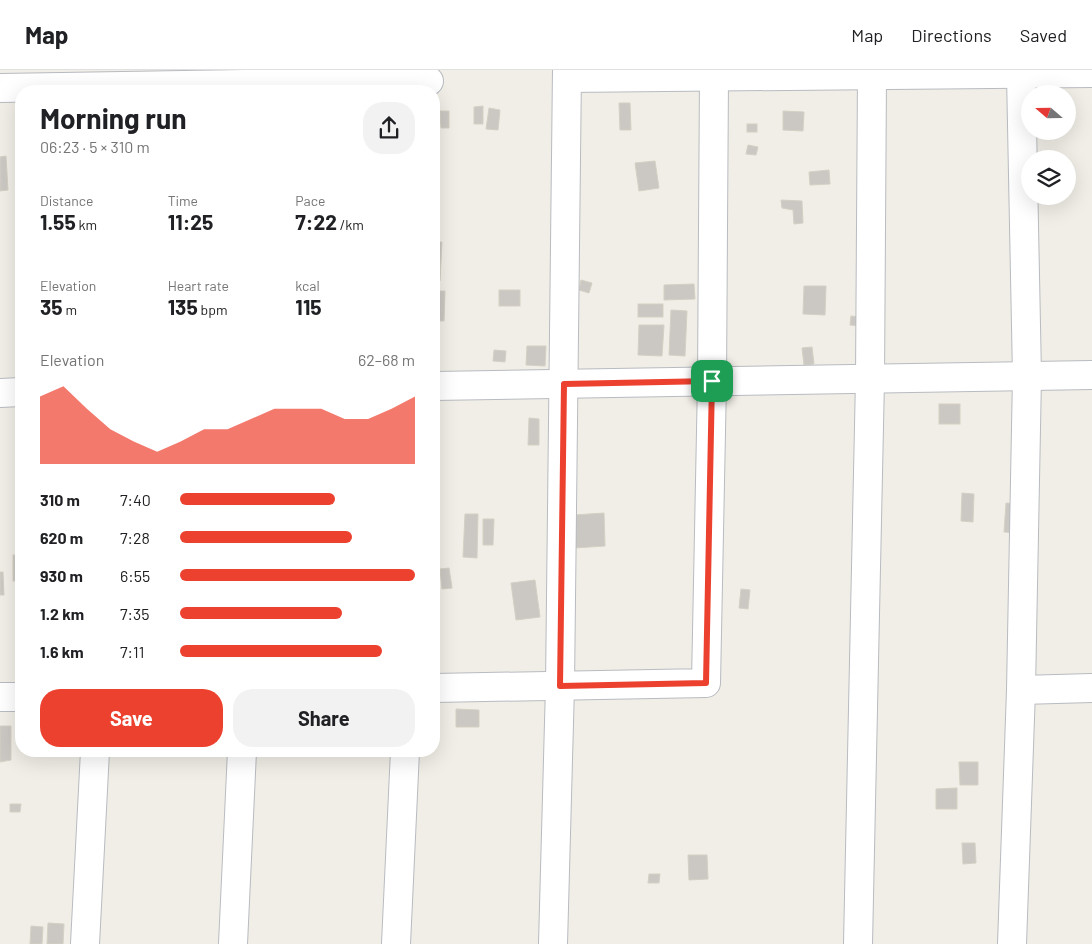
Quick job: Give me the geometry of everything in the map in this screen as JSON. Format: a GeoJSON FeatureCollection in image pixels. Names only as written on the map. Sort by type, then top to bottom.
{"type":"FeatureCollection","features":[{"type":"Feature","properties":{"kind":"street"},"geometry":{"type":"LineString","coordinates":[[553,944],[560,686],[567,74],[714,77],[1084,72]]}},
{"type":"Feature","properties":{"kind":"street"},"geometry":{"type":"LineString","coordinates":[[1012,944],[1021,690],[1028,376],[1021,74]]}},
{"type":"Feature","properties":{"kind":"street"},"geometry":{"type":"LineString","coordinates":[[858,944],[870,379],[872,76]]}},
{"type":"Feature","properties":{"kind":"street"},"geometry":{"type":"LineString","coordinates":[[440,688],[706,683],[712,381],[714,77]]}},
{"type":"Feature","properties":{"kind":"street"},"geometry":{"type":"LineString","coordinates":[[16,85],[47,79],[84,85]]}},
{"type":"Feature","properties":{"kind":"street"},"geometry":{"type":"LineString","coordinates":[[193,85],[257,82],[429,81]]}},
{"type":"Feature","properties":{"kind":"street"},"geometry":{"type":"LineString","coordinates":[[0,88],[15,85]]}},
{"type":"Feature","properties":{"kind":"street"},"geometry":{"type":"LineString","coordinates":[[440,386],[1092,375]]}},
{"type":"Feature","properties":{"kind":"street"},"geometry":{"type":"LineString","coordinates":[[0,393],[15,392]]}},
{"type":"Feature","properties":{"kind":"street"},"geometry":{"type":"LineString","coordinates":[[1021,690],[1092,688]]}},
{"type":"Feature","properties":{"kind":"street"},"geometry":{"type":"LineString","coordinates":[[0,697],[15,697]]}},
{"type":"Feature","properties":{"kind":"street"},"geometry":{"type":"LineString","coordinates":[[85,944],[95,757]]}},
{"type":"Feature","properties":{"kind":"street"},"geometry":{"type":"LineString","coordinates":[[233,944],[242,757]]}},
{"type":"Feature","properties":{"kind":"street"},"geometry":{"type":"LineString","coordinates":[[396,944],[405,757]]}},
{"type":"Feature","properties":{"kind":"building"},"geometry":{"type":"Polygon","coordinates":[[[619,103],[630,103],[631,130],[620,130],[619,103]]]}},
{"type":"Feature","properties":{"kind":"building"},"geometry":{"type":"Polygon","coordinates":[[[483,106],[483,124],[474,124],[474,107],[483,106]]]}},
{"type":"Feature","properties":{"kind":"building"},"geometry":{"type":"Polygon","coordinates":[[[489,108],[500,110],[498,130],[486,129],[489,108]]]}},
{"type":"Feature","properties":{"kind":"building"},"geometry":{"type":"Polygon","coordinates":[[[440,111],[449,111],[449,128],[441,128],[440,111]]]}},
{"type":"Feature","properties":{"kind":"building"},"geometry":{"type":"Polygon","coordinates":[[[783,111],[804,112],[803,131],[783,130],[783,111]]]}},
{"type":"Feature","properties":{"kind":"building"},"geometry":{"type":"Polygon","coordinates":[[[747,124],[757,124],[757,132],[747,132],[747,124]]]}},
{"type":"Feature","properties":{"kind":"building"},"geometry":{"type":"Polygon","coordinates":[[[748,145],[758,147],[756,155],[746,154],[748,145]]]}},
{"type":"Feature","properties":{"kind":"building"},"geometry":{"type":"Polygon","coordinates":[[[6,156],[8,190],[0,191],[0,157],[6,156]]]}},
{"type":"Feature","properties":{"kind":"building"},"geometry":{"type":"Polygon","coordinates":[[[655,161],[659,188],[639,191],[635,163],[655,161]]]}},
{"type":"Feature","properties":{"kind":"building"},"geometry":{"type":"Polygon","coordinates":[[[829,170],[830,184],[810,185],[809,172],[829,170]]]}},
{"type":"Feature","properties":{"kind":"building"},"geometry":{"type":"Polygon","coordinates":[[[781,200],[802,201],[803,223],[794,224],[793,210],[782,208],[781,200]]]}},
{"type":"Feature","properties":{"kind":"building"},"geometry":{"type":"Polygon","coordinates":[[[440,242],[442,242],[440,281],[440,242]]]}},
{"type":"Feature","properties":{"kind":"building"},"geometry":{"type":"Polygon","coordinates":[[[581,280],[592,283],[589,293],[579,290],[581,280]]]}},
{"type":"Feature","properties":{"kind":"building"},"geometry":{"type":"Polygon","coordinates":[[[694,284],[695,299],[664,300],[664,285],[694,284]]]}},
{"type":"Feature","properties":{"kind":"building"},"geometry":{"type":"Polygon","coordinates":[[[804,286],[826,286],[825,315],[803,314],[804,286]]]}},
{"type":"Feature","properties":{"kind":"building"},"geometry":{"type":"Polygon","coordinates":[[[499,290],[520,290],[520,306],[499,306],[499,290]]]}},
{"type":"Feature","properties":{"kind":"building"},"geometry":{"type":"Polygon","coordinates":[[[440,291],[445,291],[444,321],[440,321],[440,291]]]}},
{"type":"Feature","properties":{"kind":"building"},"geometry":{"type":"Polygon","coordinates":[[[638,304],[663,304],[663,317],[638,317],[638,304]]]}},
{"type":"Feature","properties":{"kind":"building"},"geometry":{"type":"Polygon","coordinates":[[[671,310],[687,311],[685,356],[669,355],[671,310]]]}},
{"type":"Feature","properties":{"kind":"building"},"geometry":{"type":"Polygon","coordinates":[[[851,316],[860,317],[859,326],[850,325],[851,316]]]}},
{"type":"Feature","properties":{"kind":"building"},"geometry":{"type":"Polygon","coordinates":[[[639,325],[664,325],[662,356],[638,355],[639,325]]]}},
{"type":"Feature","properties":{"kind":"building"},"geometry":{"type":"Polygon","coordinates":[[[527,346],[546,346],[545,366],[526,365],[527,346]]]}},
{"type":"Feature","properties":{"kind":"building"},"geometry":{"type":"Polygon","coordinates":[[[812,347],[814,364],[804,365],[802,348],[812,347]]]}},
{"type":"Feature","properties":{"kind":"building"},"geometry":{"type":"Polygon","coordinates":[[[494,350],[506,351],[505,362],[493,361],[494,350]]]}},
{"type":"Feature","properties":{"kind":"building"},"geometry":{"type":"Polygon","coordinates":[[[939,404],[960,404],[960,424],[939,424],[939,404]]]}},
{"type":"Feature","properties":{"kind":"building"},"geometry":{"type":"Polygon","coordinates":[[[529,418],[539,419],[539,445],[528,445],[529,418]]]}},
{"type":"Feature","properties":{"kind":"building"},"geometry":{"type":"Polygon","coordinates":[[[962,493],[974,494],[973,522],[961,521],[962,493]]]}},
{"type":"Feature","properties":{"kind":"building"},"geometry":{"type":"Polygon","coordinates":[[[1006,503],[1018,504],[1016,533],[1004,532],[1006,503]]]}},
{"type":"Feature","properties":{"kind":"building"},"geometry":{"type":"Polygon","coordinates":[[[604,513],[605,546],[575,548],[574,515],[604,513]]]}},
{"type":"Feature","properties":{"kind":"building"},"geometry":{"type":"Polygon","coordinates":[[[465,514],[478,514],[477,558],[463,557],[465,514]]]}},
{"type":"Feature","properties":{"kind":"building"},"geometry":{"type":"Polygon","coordinates":[[[483,519],[494,519],[493,545],[483,545],[483,519]]]}},
{"type":"Feature","properties":{"kind":"building"},"geometry":{"type":"Polygon","coordinates":[[[13,555],[15,555],[15,581],[13,581],[13,555]]]}},
{"type":"Feature","properties":{"kind":"building"},"geometry":{"type":"Polygon","coordinates":[[[449,568],[452,588],[442,589],[440,569],[449,568]]]}},
{"type":"Feature","properties":{"kind":"building"},"geometry":{"type":"Polygon","coordinates":[[[0,572],[3,572],[4,595],[0,595],[0,572]]]}},
{"type":"Feature","properties":{"kind":"building"},"geometry":{"type":"Polygon","coordinates":[[[535,580],[540,617],[516,620],[511,583],[535,580]]]}},
{"type":"Feature","properties":{"kind":"building"},"geometry":{"type":"Polygon","coordinates":[[[741,589],[750,590],[748,609],[739,608],[741,589]]]}},
{"type":"Feature","properties":{"kind":"building"},"geometry":{"type":"Polygon","coordinates":[[[456,709],[479,710],[479,727],[456,727],[456,709]]]}},
{"type":"Feature","properties":{"kind":"building"},"geometry":{"type":"Polygon","coordinates":[[[0,726],[11,726],[11,760],[0,762],[0,726]]]}},
{"type":"Feature","properties":{"kind":"building"},"geometry":{"type":"Polygon","coordinates":[[[959,762],[978,762],[978,785],[960,785],[959,762]]]}},
{"type":"Feature","properties":{"kind":"building"},"geometry":{"type":"Polygon","coordinates":[[[957,788],[957,809],[936,809],[936,789],[957,788]]]}},
{"type":"Feature","properties":{"kind":"building"},"geometry":{"type":"Polygon","coordinates":[[[10,804],[21,804],[20,812],[10,812],[10,804]]]}},
{"type":"Feature","properties":{"kind":"building"},"geometry":{"type":"Polygon","coordinates":[[[962,843],[975,843],[976,863],[963,864],[962,843]]]}},
{"type":"Feature","properties":{"kind":"building"},"geometry":{"type":"Polygon","coordinates":[[[688,855],[707,855],[708,879],[689,880],[688,855]]]}},
{"type":"Feature","properties":{"kind":"building"},"geometry":{"type":"Polygon","coordinates":[[[649,874],[660,874],[659,883],[648,883],[649,874]]]}},
{"type":"Feature","properties":{"kind":"building"},"geometry":{"type":"Polygon","coordinates":[[[48,923],[64,924],[63,944],[47,944],[48,923]]]}},
{"type":"Feature","properties":{"kind":"building"},"geometry":{"type":"Polygon","coordinates":[[[31,926],[43,927],[42,944],[30,944],[31,926]]]}},
{"type":"Feature","properties":{"kind":"route"},"geometry":{"type":"LineString","coordinates":[[712,381],[706,683],[560,686],[564,384],[712,381]]}}]}
